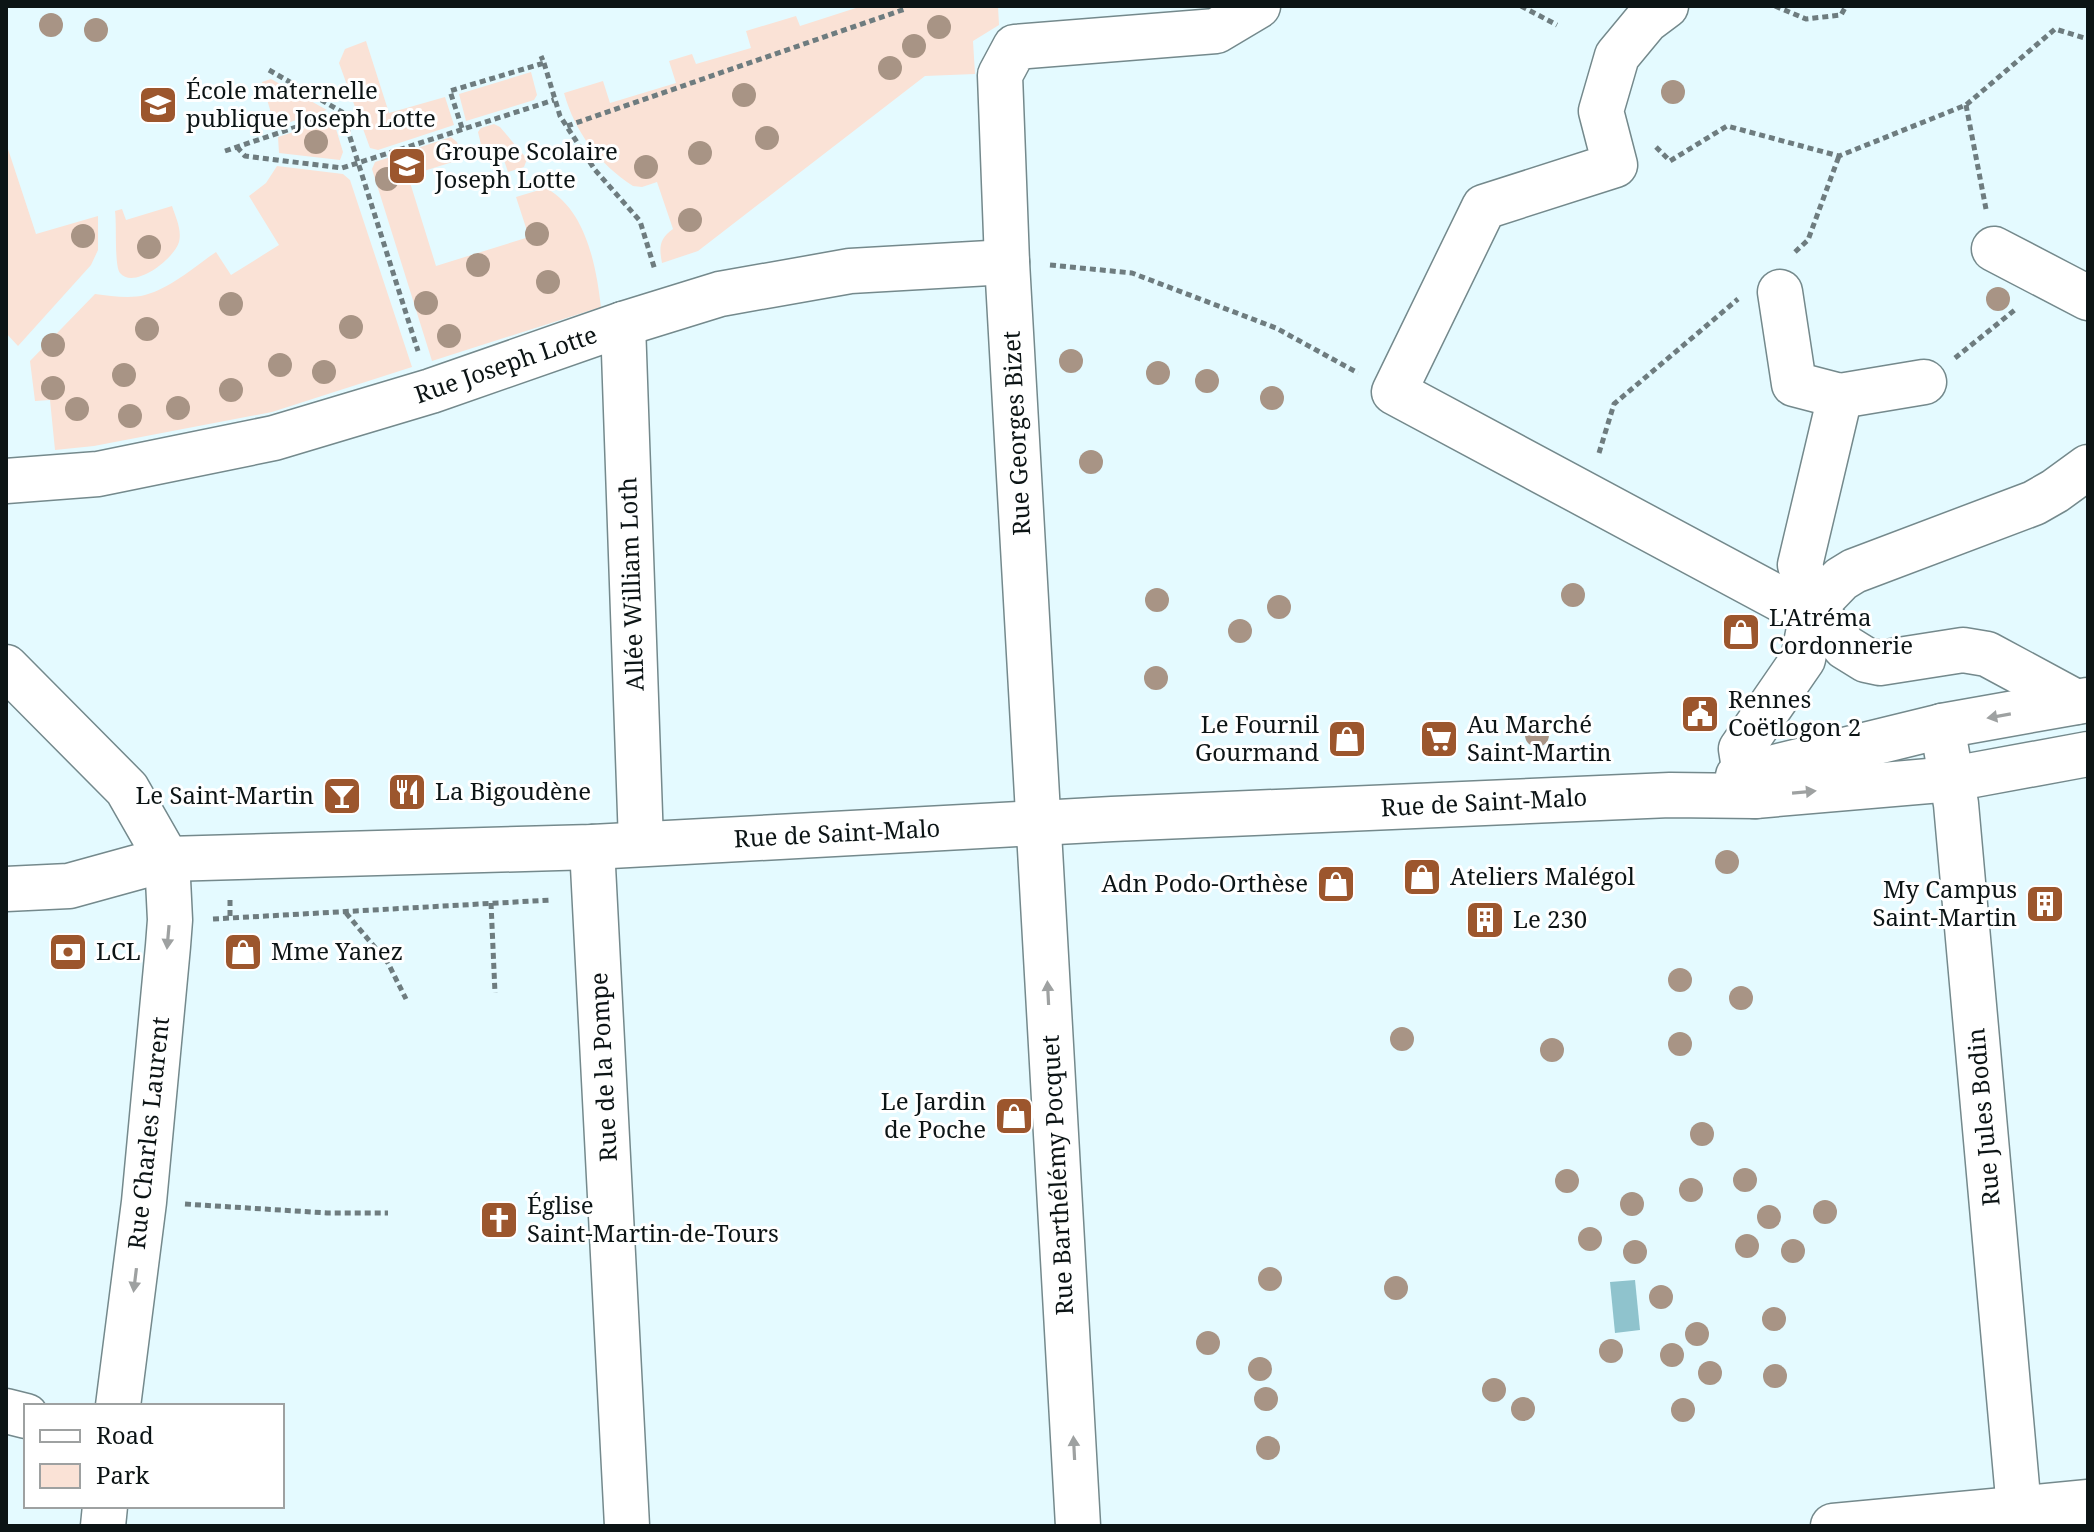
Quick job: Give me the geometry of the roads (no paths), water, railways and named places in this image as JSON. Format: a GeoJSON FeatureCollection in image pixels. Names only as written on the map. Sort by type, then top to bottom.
{"type":"FeatureCollection","features":[{"type":"Feature","properties":{"kind":"street","name":"Rue Georges Bizet"},"geometry":{"type":"LineString","coordinates":[[1039,824],[1007,262],[1000,75],[1015,47],[1216,31],[1258,6]]}},
{"type":"Feature","properties":{"kind":"street"},"geometry":{"type":"LineString","coordinates":[[1666,6],[1646,21],[1617,56],[1601,111],[1633,154],[1484,207],[1394,392],[1780,599],[1813,608]]}},
{"type":"Feature","properties":{"kind":"street"},"geometry":{"type":"LineString","coordinates":[[1994,249],[2077,278]]}},
{"type":"Feature","properties":{"kind":"street","name":"Rue Joseph Lotte"},"geometry":{"type":"LineString","coordinates":[[6,481],[98,474],[274,438],[431,391],[623,324],[720,294],[850,271],[1007,262]]}},
{"type":"Feature","properties":{"kind":"street"},"geometry":{"type":"LineString","coordinates":[[1770,281],[1794,384],[1840,396],[1924,382]]}},
{"type":"Feature","properties":{"kind":"street","name":"Allée William Loth"},"geometry":{"type":"LineString","coordinates":[[623,324],[641,843]]}},
{"type":"Feature","properties":{"kind":"street"},"geometry":{"type":"LineString","coordinates":[[1840,396],[1800,565],[1813,608],[1845,647],[1866,660],[1880,663],[1963,650],[1987,654],[2082,701]]}},
{"type":"Feature","properties":{"kind":"street"},"geometry":{"type":"LineString","coordinates":[[1750,785],[1741,749],[1803,659],[1813,608],[1841,579],[1854,571],[2034,503],[2088,467]]}},
{"type":"Feature","properties":{"kind":"street"},"geometry":{"type":"LineString","coordinates":[[6,667],[127,789],[167,859]]}},
{"type":"Feature","properties":{"kind":"street","name":"Rue de Saint-Malo"},"geometry":{"type":"LineString","coordinates":[[1750,785],[1942,726],[2082,701]]}},
{"type":"Feature","properties":{"kind":"street","name":"Rue Jules Bodin"},"geometry":{"type":"LineString","coordinates":[[1942,726],[1952,779],[2019,1509]]}},
{"type":"Feature","properties":{"kind":"street","name":"Rue de Saint-Malo"},"geometry":{"type":"LineString","coordinates":[[6,889],[69,886],[167,859],[592,847],[1670,795],[1750,785],[1952,779],[2088,754]]}},
{"type":"Feature","properties":{"kind":"street","name":"Rue Barthélémy Pocquet"},"geometry":{"type":"LineString","coordinates":[[1039,824],[1078,1526]]}},
{"type":"Feature","properties":{"kind":"street","name":"Rue de la Pompe"},"geometry":{"type":"LineString","coordinates":[[592,847],[627,1526]]}},
{"type":"Feature","properties":{"kind":"street","name":"Rue Charles Laurent"},"geometry":{"type":"LineString","coordinates":[[118,1404],[144,1202],[170,920],[167,859]]}},
{"type":"Feature","properties":{"kind":"street"},"geometry":{"type":"LineString","coordinates":[[1833,1526],[2088,1502]]}},
{"type":"Feature","properties":{"kind":"water"},"geometry":{"type":"Polygon","coordinates":[[[1635,1280],[1640,1330],[1615,1333],[1610,1282],[1635,1280]]]}},
{"type":"Feature","properties":{"kind":"place","name":"École maternelle publique Joseph Lotte"},"geometry":{"type":"Point","coordinates":[158,105]}},
{"type":"Feature","properties":{"kind":"place","name":"Groupe Scolaire Joseph Lotte"},"geometry":{"type":"Point","coordinates":[407,166]}},
{"type":"Feature","properties":{"kind":"place","name":"L'Atréma Cordonnerie"},"geometry":{"type":"Point","coordinates":[1741,632]}},
{"type":"Feature","properties":{"kind":"place","name":"Rennes Coëtlogon 2"},"geometry":{"type":"Point","coordinates":[1700,714]}},
{"type":"Feature","properties":{"kind":"place","name":"Le Fournil Gourmand"},"geometry":{"type":"Point","coordinates":[1347,739]}},
{"type":"Feature","properties":{"kind":"place","name":"Au Marché Saint-Martin"},"geometry":{"type":"Point","coordinates":[1439,739]}},
{"type":"Feature","properties":{"kind":"place","name":"La Bigoudène"},"geometry":{"type":"Point","coordinates":[407,792]}},
{"type":"Feature","properties":{"kind":"place","name":"Le Saint-Martin"},"geometry":{"type":"Point","coordinates":[342,796]}},
{"type":"Feature","properties":{"kind":"place","name":"Ateliers Malégol"},"geometry":{"type":"Point","coordinates":[1422,877]}},
{"type":"Feature","properties":{"kind":"place","name":"Adn Podo-Orthèse"},"geometry":{"type":"Point","coordinates":[1336,884]}},
{"type":"Feature","properties":{"kind":"place","name":"My Campus Saint-Martin"},"geometry":{"type":"Point","coordinates":[2045,904]}},
{"type":"Feature","properties":{"kind":"place","name":"Le 230"},"geometry":{"type":"Point","coordinates":[1485,920]}},
{"type":"Feature","properties":{"kind":"place","name":"LCL"},"geometry":{"type":"Point","coordinates":[68,952]}},
{"type":"Feature","properties":{"kind":"place","name":"Mme Yanez"},"geometry":{"type":"Point","coordinates":[243,952]}},
{"type":"Feature","properties":{"kind":"place","name":"Le Jardin de Poche"},"geometry":{"type":"Point","coordinates":[1014,1116]}},
{"type":"Feature","properties":{"kind":"place","name":"Église Saint-Martin-de-Tours"},"geometry":{"type":"Point","coordinates":[499,1220]}}]}
